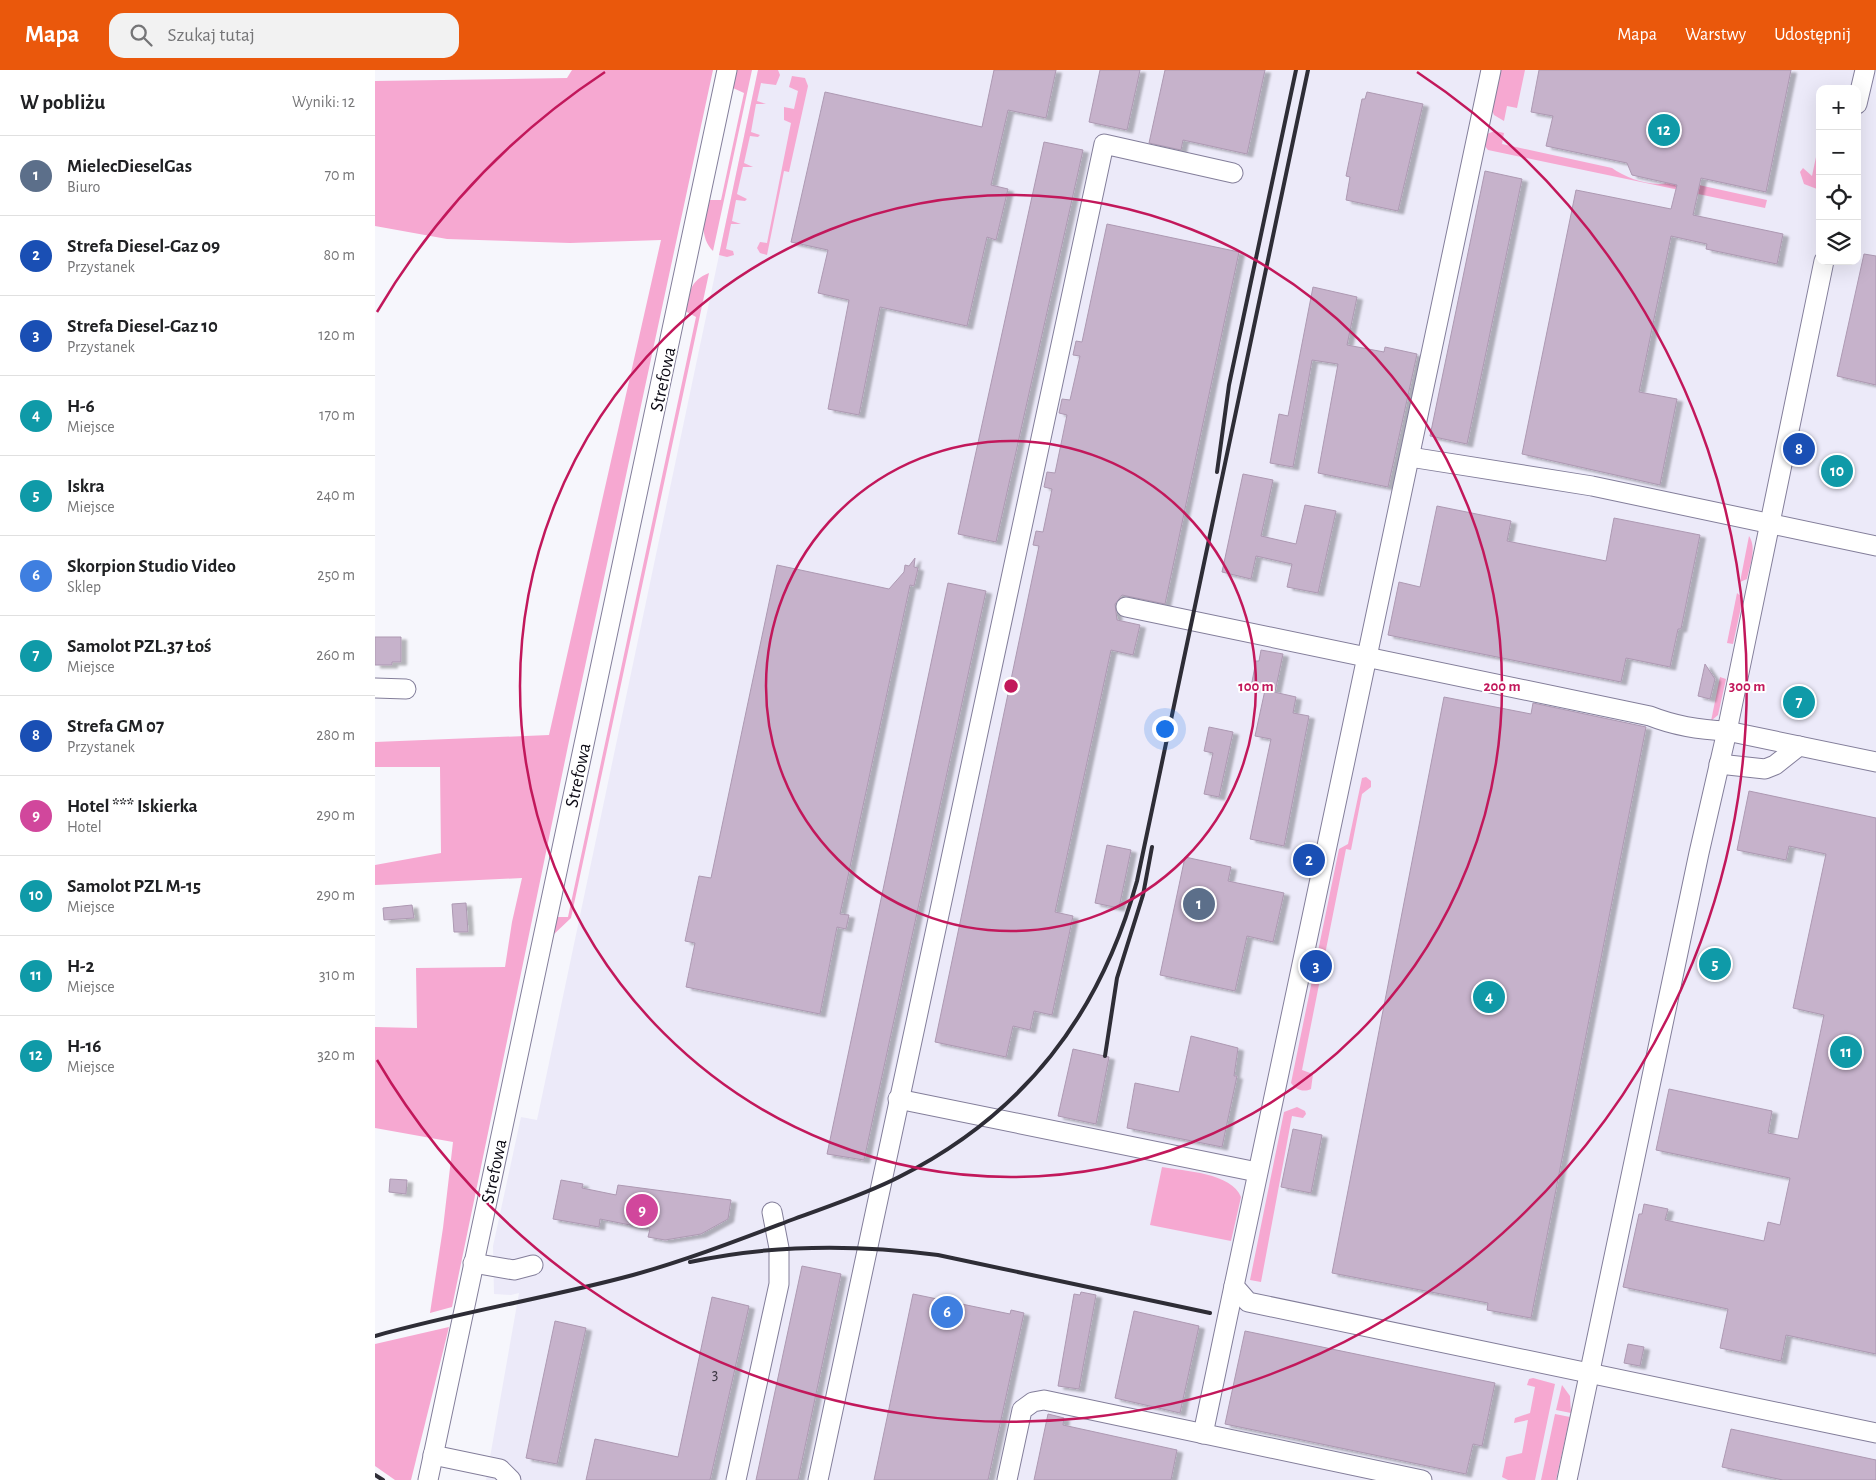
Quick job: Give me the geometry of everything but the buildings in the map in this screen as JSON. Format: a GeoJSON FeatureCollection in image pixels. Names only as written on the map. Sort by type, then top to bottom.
{"type":"FeatureCollection","features":[{"type":"Feature","properties":{"kind":"street","name":"Strefowa"},"geometry":{"type":"LineString","coordinates":[[428,1480],[727,70]]}},
{"type":"Feature","properties":{"kind":"street"},"geometry":{"type":"LineString","coordinates":[[1203,1434],[1410,457],[1439,307],[1491,70]]}},
{"type":"Feature","properties":{"kind":"street"},"geometry":{"type":"LineString","coordinates":[[1861,87],[1865,70]]}},
{"type":"Feature","properties":{"kind":"street"},"geometry":{"type":"LineString","coordinates":[[817,1480],[1104,144],[1233,173]]}},
{"type":"Feature","properties":{"kind":"street"},"geometry":{"type":"LineString","coordinates":[[1567,1480],[1727,731],[1768,524],[1823,265]]}},
{"type":"Feature","properties":{"kind":"street"},"geometry":{"type":"LineString","coordinates":[[1410,457],[1593,486],[1876,546]]}},
{"type":"Feature","properties":{"kind":"street"},"geometry":{"type":"LineString","coordinates":[[1126,606],[1650,716],[1706,730],[1727,731],[1876,762]]}},
{"type":"Feature","properties":{"kind":"street"},"geometry":{"type":"LineString","coordinates":[[375,688],[405,689]]}},
{"type":"Feature","properties":{"kind":"street"},"geometry":{"type":"LineString","coordinates":[[1719,764],[1765,769],[1775,765],[1799,746]]}},
{"type":"Feature","properties":{"kind":"street"},"geometry":{"type":"LineString","coordinates":[[898,1099],[1257,1172]]}},
{"type":"Feature","properties":{"kind":"street"},"geometry":{"type":"LineString","coordinates":[[736,1480],[779,1284],[779,1248],[772,1212]]}},
{"type":"Feature","properties":{"kind":"street"},"geometry":{"type":"LineString","coordinates":[[473,1263],[514,1270],[533,1265]]}},
{"type":"Feature","properties":{"kind":"street"},"geometry":{"type":"LineString","coordinates":[[1234,1286],[1248,1302],[1589,1375],[1876,1433]]}},
{"type":"Feature","properties":{"kind":"street"},"geometry":{"type":"LineString","coordinates":[[1007,1480],[1022,1410],[1033,1402],[1044,1400],[1422,1480]]}},
{"type":"Feature","properties":{"kind":"street"},"geometry":{"type":"LineString","coordinates":[[433,1455],[500,1469],[511,1480]]}},
{"type":"Feature","properties":{"kind":"shaded area"},"geometry":{"type":"Polygon","coordinates":[[[572,70],[713,70],[569,741],[452,1307],[430,1313],[443,1228],[453,1142],[375,1128],[375,1027],[417,1028],[416,968],[505,967],[512,922],[522,878],[375,885],[375,865],[441,853],[440,767],[375,767],[375,742],[549,735],[661,240],[570,243],[447,239],[375,226],[375,81],[567,78],[572,70]]]}},
{"type":"Feature","properties":{"kind":"shaded area"},"geometry":{"type":"Polygon","coordinates":[[[736,70],[752,70],[713,251],[706,240],[703,227],[709,200],[721,200],[744,93],[733,88],[736,70]]]}},
{"type":"Feature","properties":{"kind":"shaded area"},"geometry":{"type":"Polygon","coordinates":[[[758,70],[1876,70],[1876,1480],[486,1480],[519,1293],[511,1295],[494,1294],[493,1246],[521,1117],[537,1120],[758,70]]]}},
{"type":"Feature","properties":{"kind":"shaded area"},"geometry":{"type":"Polygon","coordinates":[[[758,70],[778,70],[780,75],[776,85],[761,83],[757,101],[766,104],[756,104],[751,132],[760,135],[758,137],[750,136],[744,163],[753,167],[743,167],[737,194],[747,199],[745,201],[736,200],[732,221],[741,224],[731,224],[726,249],[733,251],[734,255],[727,257],[719,255],[758,70]]]}},
{"type":"Feature","properties":{"kind":"shaded area"},"geometry":{"type":"Polygon","coordinates":[[[1499,70],[1525,70],[1517,108],[1507,106],[1504,121],[1494,115],[1491,108],[1499,70]]]}},
{"type":"Feature","properties":{"kind":"shaded area"},"geometry":{"type":"Polygon","coordinates":[[[792,76],[805,78],[808,86],[789,172],[784,171],[767,255],[760,253],[757,248],[760,242],[767,243],[791,123],[784,120],[784,107],[794,109],[798,91],[789,87],[792,76]]]}},
{"type":"Feature","properties":{"kind":"shaded area"},"geometry":{"type":"Polygon","coordinates":[[[1495,131],[1504,133],[1502,144],[1612,168],[1626,176],[1643,182],[1661,184],[1676,180],[1767,200],[1765,208],[1488,150],[1484,145],[1484,135],[1495,131]]]}},
{"type":"Feature","properties":{"kind":"shaded area"},"geometry":{"type":"Polygon","coordinates":[[[1816,157],[1816,189],[1804,184],[1800,172],[1803,168],[1812,176],[1816,157]]]}},
{"type":"Feature","properties":{"kind":"shaded area"},"geometry":{"type":"Polygon","coordinates":[[[709,273],[571,918],[552,936],[557,917],[568,917],[696,317],[685,311],[691,288],[698,280],[709,273]]]}},
{"type":"Feature","properties":{"kind":"shaded area"},"geometry":{"type":"Polygon","coordinates":[[[1749,536],[1753,551],[1751,562],[1747,579],[1740,582],[1749,536]]]}},
{"type":"Feature","properties":{"kind":"shaded area"},"geometry":{"type":"Polygon","coordinates":[[[1737,593],[1743,598],[1733,644],[1727,643],[1737,593]]]}},
{"type":"Feature","properties":{"kind":"shaded area"},"geometry":{"type":"Polygon","coordinates":[[[1720,677],[1726,679],[1718,715],[1711,721],[1720,677]]]}},
{"type":"Feature","properties":{"kind":"shaded area"},"geometry":{"type":"Polygon","coordinates":[[[1366,777],[1371,781],[1371,787],[1362,794],[1351,850],[1346,849],[1302,1070],[1313,1074],[1311,1089],[1297,1089],[1291,1083],[1339,849],[1348,844],[1362,778],[1366,777]]]}},
{"type":"Feature","properties":{"kind":"shaded area"},"geometry":{"type":"Polygon","coordinates":[[[1297,1107],[1305,1111],[1306,1114],[1303,1118],[1292,1116],[1261,1282],[1250,1280],[1284,1112],[1297,1107]]]}},
{"type":"Feature","properties":{"kind":"shaded area"},"geometry":{"type":"Polygon","coordinates":[[[1162,1167],[1206,1174],[1228,1183],[1236,1189],[1241,1197],[1231,1241],[1150,1225],[1162,1167]]]}},
{"type":"Feature","properties":{"kind":"shaded area"},"geometry":{"type":"Polygon","coordinates":[[[449,1327],[411,1480],[395,1480],[375,1466],[375,1344],[449,1327]]]}},
{"type":"Feature","properties":{"kind":"shaded area"},"geometry":{"type":"Polygon","coordinates":[[[1533,1378],[1555,1384],[1535,1480],[1508,1480],[1502,1477],[1506,1457],[1522,1453],[1528,1420],[1514,1423],[1515,1418],[1530,1413],[1535,1387],[1527,1385],[1529,1379],[1533,1378]]]}},
{"type":"Feature","properties":{"kind":"shaded area"},"geometry":{"type":"Polygon","coordinates":[[[1562,1385],[1570,1396],[1571,1413],[1556,1410],[1562,1385]]]}},
{"type":"Feature","properties":{"kind":"shaded area"},"geometry":{"type":"Polygon","coordinates":[[[1555,1414],[1570,1417],[1556,1480],[1541,1480],[1555,1414]]]}},
{"type":"Feature","properties":{"kind":"railway"},"geometry":{"type":"LineString","coordinates":[[1217,472],[1229,385],[1296,70]]}},
{"type":"Feature","properties":{"kind":"railway"},"geometry":{"type":"LineString","coordinates":[[375,1336],[633,1275],[734,1242],[874,1189],[944,1152],[984,1123],[1019,1091],[1051,1056],[1078,1017],[1102,975],[1121,930],[1137,881],[1308,70]]}},
{"type":"Feature","properties":{"kind":"railway"},"geometry":{"type":"LineString","coordinates":[[1105,1056],[1117,978],[1143,895],[1152,847]]}},
{"type":"Feature","properties":{"kind":"railway"},"geometry":{"type":"LineString","coordinates":[[690,1262],[721,1256],[783,1249],[845,1248],[907,1251],[938,1255],[1210,1313]]}},
{"type":"Feature","properties":{"kind":"railway"},"geometry":{"type":"LineString","coordinates":[[375,1475],[383,1480]]}},
{"type":"Feature","properties":{"kind":"place","name":"H-16"},"geometry":{"type":"Point","coordinates":[1664,130]}},
{"type":"Feature","properties":{"kind":"place","name":"Strefa GM 07"},"geometry":{"type":"Point","coordinates":[1799,449]}},
{"type":"Feature","properties":{"kind":"place","name":"Samolot PZL M-15"},"geometry":{"type":"Point","coordinates":[1837,471]}},
{"type":"Feature","properties":{"kind":"place","name":"Samolot PZL.37 Łoś"},"geometry":{"type":"Point","coordinates":[1799,702]}},
{"type":"Feature","properties":{"kind":"place","name":"Strefa Diesel-Gaz 09"},"geometry":{"type":"Point","coordinates":[1309,860]}},
{"type":"Feature","properties":{"kind":"place","name":"MielecDieselGas"},"geometry":{"type":"Point","coordinates":[1199,904]}},
{"type":"Feature","properties":{"kind":"place","name":"Iskra"},"geometry":{"type":"Point","coordinates":[1715,964]}},
{"type":"Feature","properties":{"kind":"place","name":"Strefa Diesel-Gaz 10"},"geometry":{"type":"Point","coordinates":[1316,966]}},
{"type":"Feature","properties":{"kind":"place","name":"H-6"},"geometry":{"type":"Point","coordinates":[1489,997]}},
{"type":"Feature","properties":{"kind":"place","name":"H-2"},"geometry":{"type":"Point","coordinates":[1846,1052]}},
{"type":"Feature","properties":{"kind":"place","name":"Hotel *** Iskierka"},"geometry":{"type":"Point","coordinates":[642,1210]}},
{"type":"Feature","properties":{"kind":"place","name":"Skorpion Studio Video"},"geometry":{"type":"Point","coordinates":[947,1312]}}]}
